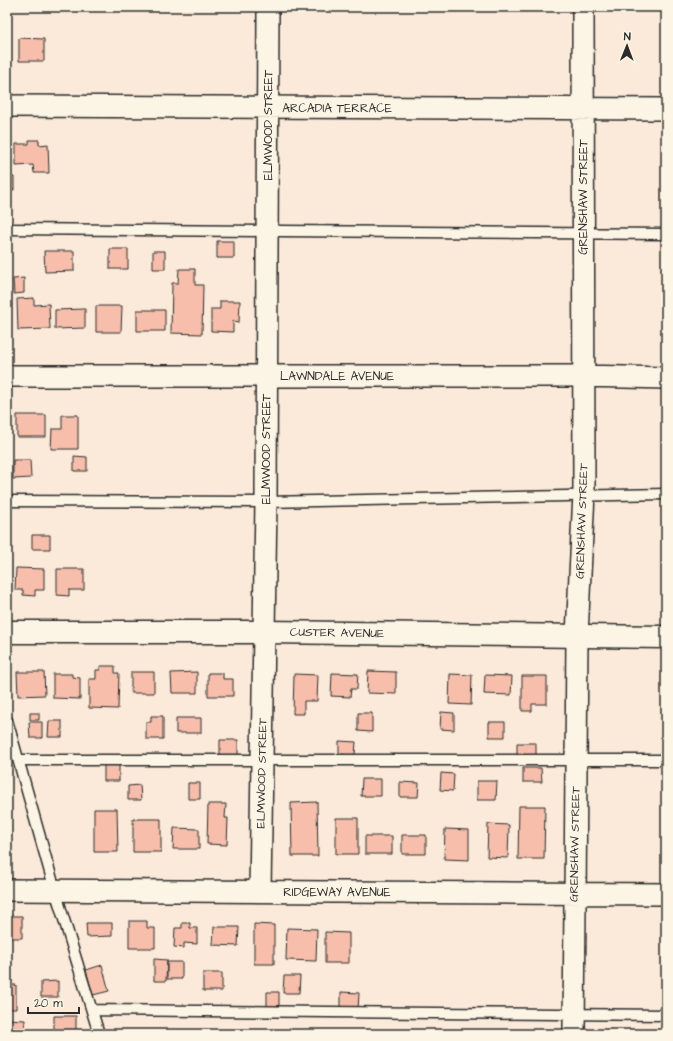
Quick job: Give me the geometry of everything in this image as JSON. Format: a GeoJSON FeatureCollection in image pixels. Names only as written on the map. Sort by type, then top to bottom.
{"type":"FeatureCollection","features":[{"type":"Feature","properties":{"kind":"street","name":"ELMWOOD STREET"},"geometry":{"type":"LineString","coordinates":[[260,891],[266,502],[268,7]]}},
{"type":"Feature","properties":{"kind":"street","name":"GRENSHAW STREET"},"geometry":{"type":"LineString","coordinates":[[574,1024],[577,636],[584,494],[583,7]]}},
{"type":"Feature","properties":{"kind":"street","name":"ARCADIA TERRACE"},"geometry":{"type":"LineString","coordinates":[[7,106],[666,109]]}},
{"type":"Feature","properties":{"kind":"street","name":"LAWNDALE AVENUE"},"geometry":{"type":"LineString","coordinates":[[7,376],[583,376],[666,378]]}},
{"type":"Feature","properties":{"kind":"street","name":"CUSTER AVENUE"},"geometry":{"type":"LineString","coordinates":[[7,632],[264,632],[666,637]]}},
{"type":"Feature","properties":{"kind":"street","name":"RIDGEWAY AVENUE"},"geometry":{"type":"LineString","coordinates":[[7,890],[666,894]]}},
{"type":"Feature","properties":{"kind":"lane"},"geometry":{"type":"LineString","coordinates":[[7,229],[583,232],[666,234]]}},
{"type":"Feature","properties":{"kind":"lane"},"geometry":{"type":"LineString","coordinates":[[7,501],[266,502],[584,494],[666,494]]}},
{"type":"Feature","properties":{"kind":"lane"},"geometry":{"type":"LineString","coordinates":[[7,720],[55,890],[99,1034]]}},
{"type":"Feature","properties":{"kind":"lane"},"geometry":{"type":"LineString","coordinates":[[19,760],[666,760]]}},
{"type":"Feature","properties":{"kind":"lane"},"geometry":{"type":"LineString","coordinates":[[92,1010],[574,1024],[666,1015]]}},
{"type":"Feature","properties":{"kind":"building"},"geometry":{"type":"Polygon","coordinates":[[[19,38],[44,39],[44,61],[19,61],[19,38]]]}},
{"type":"Feature","properties":{"kind":"building"},"geometry":{"type":"Polygon","coordinates":[[[29,140],[39,140],[39,145],[48,144],[49,173],[34,173],[33,165],[16,166],[16,144],[29,144],[29,140]]]}},
{"type":"Feature","properties":{"kind":"building"},"geometry":{"type":"Polygon","coordinates":[[[7,177],[14,177],[14,190],[7,190],[7,177]]]}},
{"type":"Feature","properties":{"kind":"building"},"geometry":{"type":"Polygon","coordinates":[[[217,241],[234,241],[234,258],[217,258],[217,241]]]}},
{"type":"Feature","properties":{"kind":"building"},"geometry":{"type":"Polygon","coordinates":[[[110,249],[128,249],[128,269],[110,269],[110,249]]]}},
{"type":"Feature","properties":{"kind":"building"},"geometry":{"type":"Polygon","coordinates":[[[44,251],[74,251],[74,271],[45,272],[44,251]]]}},
{"type":"Feature","properties":{"kind":"building"},"geometry":{"type":"Polygon","coordinates":[[[153,251],[165,251],[165,269],[153,269],[153,251]]]}},
{"type":"Feature","properties":{"kind":"building"},"geometry":{"type":"Polygon","coordinates":[[[179,269],[195,269],[195,285],[203,285],[202,334],[171,333],[172,283],[178,283],[179,269]]]}},
{"type":"Feature","properties":{"kind":"building"},"geometry":{"type":"Polygon","coordinates":[[[24,278],[24,293],[14,294],[13,279],[24,278]]]}},
{"type":"Feature","properties":{"kind":"building"},"geometry":{"type":"Polygon","coordinates":[[[7,288],[10,288],[10,303],[7,303],[7,288]]]}},
{"type":"Feature","properties":{"kind":"building"},"geometry":{"type":"Polygon","coordinates":[[[34,298],[34,305],[49,304],[50,329],[18,330],[17,299],[34,298]]]}},
{"type":"Feature","properties":{"kind":"building"},"geometry":{"type":"Polygon","coordinates":[[[220,301],[240,301],[239,322],[233,321],[233,332],[211,331],[211,309],[220,309],[220,301]]]}},
{"type":"Feature","properties":{"kind":"building"},"geometry":{"type":"Polygon","coordinates":[[[96,306],[122,306],[121,332],[96,332],[96,306]]]}},
{"type":"Feature","properties":{"kind":"building"},"geometry":{"type":"Polygon","coordinates":[[[85,309],[85,328],[55,329],[55,310],[85,309]]]}},
{"type":"Feature","properties":{"kind":"building"},"geometry":{"type":"Polygon","coordinates":[[[137,310],[165,310],[165,331],[137,331],[137,310]]]}},
{"type":"Feature","properties":{"kind":"building"},"geometry":{"type":"Polygon","coordinates":[[[17,415],[46,415],[46,437],[17,437],[17,415]]]}},
{"type":"Feature","properties":{"kind":"building"},"geometry":{"type":"Polygon","coordinates":[[[62,415],[78,415],[78,449],[51,449],[52,429],[62,429],[62,415]]]}},
{"type":"Feature","properties":{"kind":"building"},"geometry":{"type":"Polygon","coordinates":[[[74,456],[87,457],[87,471],[74,471],[74,456]]]}},
{"type":"Feature","properties":{"kind":"building"},"geometry":{"type":"Polygon","coordinates":[[[13,460],[30,460],[31,478],[13,479],[13,460]]]}},
{"type":"Feature","properties":{"kind":"building"},"geometry":{"type":"Polygon","coordinates":[[[32,535],[50,535],[50,549],[32,549],[32,535]]]}},
{"type":"Feature","properties":{"kind":"building"},"geometry":{"type":"Polygon","coordinates":[[[16,568],[44,569],[44,590],[35,590],[35,596],[23,595],[23,590],[15,590],[16,568]]]}},
{"type":"Feature","properties":{"kind":"building"},"geometry":{"type":"Polygon","coordinates":[[[57,569],[84,569],[84,590],[69,590],[69,596],[57,595],[57,569]]]}},
{"type":"Feature","properties":{"kind":"building"},"geometry":{"type":"Polygon","coordinates":[[[100,666],[115,666],[115,673],[119,673],[118,709],[89,708],[89,679],[96,679],[96,670],[100,670],[100,666]]]}},
{"type":"Feature","properties":{"kind":"building"},"geometry":{"type":"Polygon","coordinates":[[[368,671],[396,672],[396,694],[367,693],[368,671]]]}},
{"type":"Feature","properties":{"kind":"building"},"geometry":{"type":"Polygon","coordinates":[[[17,672],[44,672],[45,695],[18,696],[17,672]]]}},
{"type":"Feature","properties":{"kind":"building"},"geometry":{"type":"Polygon","coordinates":[[[131,672],[154,672],[154,693],[131,693],[131,672]]]}},
{"type":"Feature","properties":{"kind":"building"},"geometry":{"type":"Polygon","coordinates":[[[197,672],[197,693],[172,693],[171,673],[197,672]]]}},
{"type":"Feature","properties":{"kind":"building"},"geometry":{"type":"Polygon","coordinates":[[[208,673],[223,673],[223,679],[233,679],[233,696],[208,696],[208,673]]]}},
{"type":"Feature","properties":{"kind":"building"},"geometry":{"type":"Polygon","coordinates":[[[332,673],[358,674],[357,689],[351,689],[350,697],[331,696],[332,673]]]}},
{"type":"Feature","properties":{"kind":"building"},"geometry":{"type":"Polygon","coordinates":[[[53,674],[72,674],[72,677],[80,678],[80,699],[53,698],[53,674]]]}},
{"type":"Feature","properties":{"kind":"building"},"geometry":{"type":"Polygon","coordinates":[[[294,674],[318,675],[317,701],[304,701],[304,714],[293,714],[294,674]]]}},
{"type":"Feature","properties":{"kind":"building"},"geometry":{"type":"Polygon","coordinates":[[[450,674],[472,675],[471,705],[449,704],[450,674]]]}},
{"type":"Feature","properties":{"kind":"building"},"geometry":{"type":"Polygon","coordinates":[[[485,675],[512,676],[511,695],[484,694],[485,675]]]}},
{"type":"Feature","properties":{"kind":"building"},"geometry":{"type":"Polygon","coordinates":[[[522,676],[547,676],[547,704],[532,704],[532,711],[522,711],[522,676]]]}},
{"type":"Feature","properties":{"kind":"building"},"geometry":{"type":"Polygon","coordinates":[[[441,712],[454,713],[454,730],[440,729],[441,712]]]}},
{"type":"Feature","properties":{"kind":"building"},"geometry":{"type":"Polygon","coordinates":[[[30,713],[39,713],[39,720],[30,720],[30,713]]]}},
{"type":"Feature","properties":{"kind":"building"},"geometry":{"type":"Polygon","coordinates":[[[358,713],[372,713],[372,732],[358,731],[358,713]]]}},
{"type":"Feature","properties":{"kind":"building"},"geometry":{"type":"Polygon","coordinates":[[[151,716],[163,716],[163,739],[146,739],[146,722],[151,722],[151,716]]]}},
{"type":"Feature","properties":{"kind":"building"},"geometry":{"type":"Polygon","coordinates":[[[176,718],[201,718],[201,733],[176,733],[176,718]]]}},
{"type":"Feature","properties":{"kind":"building"},"geometry":{"type":"Polygon","coordinates":[[[49,721],[62,721],[62,737],[48,737],[49,721]]]}},
{"type":"Feature","properties":{"kind":"building"},"geometry":{"type":"Polygon","coordinates":[[[29,722],[42,722],[42,738],[30,738],[29,722]]]}},
{"type":"Feature","properties":{"kind":"building"},"geometry":{"type":"Polygon","coordinates":[[[489,722],[505,722],[505,737],[489,737],[489,722]]]}},
{"type":"Feature","properties":{"kind":"building"},"geometry":{"type":"Polygon","coordinates":[[[220,740],[238,740],[238,756],[220,756],[220,740]]]}},
{"type":"Feature","properties":{"kind":"building"},"geometry":{"type":"Polygon","coordinates":[[[339,741],[356,742],[355,755],[339,754],[339,741]]]}},
{"type":"Feature","properties":{"kind":"building"},"geometry":{"type":"Polygon","coordinates":[[[517,743],[536,743],[536,755],[517,755],[517,743]]]}},
{"type":"Feature","properties":{"kind":"building"},"geometry":{"type":"Polygon","coordinates":[[[104,765],[119,765],[119,781],[104,781],[104,765]]]}},
{"type":"Feature","properties":{"kind":"building"},"geometry":{"type":"Polygon","coordinates":[[[523,768],[541,768],[542,782],[523,782],[523,768]]]}},
{"type":"Feature","properties":{"kind":"building"},"geometry":{"type":"Polygon","coordinates":[[[441,773],[454,774],[453,791],[440,790],[441,773]]]}},
{"type":"Feature","properties":{"kind":"building"},"geometry":{"type":"Polygon","coordinates":[[[362,779],[381,779],[381,796],[361,796],[362,779]]]}},
{"type":"Feature","properties":{"kind":"building"},"geometry":{"type":"Polygon","coordinates":[[[477,781],[497,781],[496,800],[477,800],[477,781]]]}},
{"type":"Feature","properties":{"kind":"building"},"geometry":{"type":"Polygon","coordinates":[[[400,782],[419,783],[418,797],[400,797],[400,782]]]}},
{"type":"Feature","properties":{"kind":"building"},"geometry":{"type":"Polygon","coordinates":[[[188,783],[200,783],[200,799],[188,799],[188,783]]]}},
{"type":"Feature","properties":{"kind":"building"},"geometry":{"type":"Polygon","coordinates":[[[140,785],[141,800],[128,800],[128,786],[140,785]]]}},
{"type":"Feature","properties":{"kind":"building"},"geometry":{"type":"Polygon","coordinates":[[[317,802],[318,856],[292,856],[291,803],[317,802]]]}},
{"type":"Feature","properties":{"kind":"building"},"geometry":{"type":"Polygon","coordinates":[[[208,804],[226,804],[225,818],[228,818],[227,845],[207,844],[208,804]]]}},
{"type":"Feature","properties":{"kind":"building"},"geometry":{"type":"Polygon","coordinates":[[[519,806],[545,806],[544,859],[518,859],[519,806]]]}},
{"type":"Feature","properties":{"kind":"building"},"geometry":{"type":"Polygon","coordinates":[[[94,809],[117,809],[118,852],[94,852],[94,809]]]}},
{"type":"Feature","properties":{"kind":"building"},"geometry":{"type":"Polygon","coordinates":[[[336,818],[358,818],[358,854],[336,854],[336,818]]]}},
{"type":"Feature","properties":{"kind":"building"},"geometry":{"type":"Polygon","coordinates":[[[133,819],[161,819],[161,852],[133,852],[133,819]]]}},
{"type":"Feature","properties":{"kind":"building"},"geometry":{"type":"Polygon","coordinates":[[[488,824],[509,825],[508,858],[487,857],[488,824]]]}},
{"type":"Feature","properties":{"kind":"building"},"geometry":{"type":"Polygon","coordinates":[[[174,828],[199,829],[199,849],[173,849],[174,828]]]}},
{"type":"Feature","properties":{"kind":"building"},"geometry":{"type":"Polygon","coordinates":[[[445,829],[469,830],[469,860],[444,859],[445,829]]]}},
{"type":"Feature","properties":{"kind":"building"},"geometry":{"type":"Polygon","coordinates":[[[402,835],[426,835],[426,854],[402,854],[402,835]]]}},
{"type":"Feature","properties":{"kind":"building"},"geometry":{"type":"Polygon","coordinates":[[[365,836],[392,836],[392,854],[365,854],[365,836]]]}},
{"type":"Feature","properties":{"kind":"building"},"geometry":{"type":"Polygon","coordinates":[[[7,916],[22,916],[22,938],[7,938],[7,916]]]}},
{"type":"Feature","properties":{"kind":"building"},"geometry":{"type":"Polygon","coordinates":[[[129,921],[147,921],[147,928],[155,928],[155,948],[129,948],[129,921]]]}},
{"type":"Feature","properties":{"kind":"building"},"geometry":{"type":"Polygon","coordinates":[[[86,923],[112,923],[112,936],[87,937],[86,923]]]}},
{"type":"Feature","properties":{"kind":"building"},"geometry":{"type":"Polygon","coordinates":[[[182,923],[190,923],[190,928],[197,928],[197,944],[184,943],[184,948],[174,947],[175,928],[182,928],[182,923]]]}},
{"type":"Feature","properties":{"kind":"building"},"geometry":{"type":"Polygon","coordinates":[[[254,924],[274,925],[274,964],[254,964],[254,924]]]}},
{"type":"Feature","properties":{"kind":"building"},"geometry":{"type":"Polygon","coordinates":[[[214,927],[239,927],[238,946],[213,945],[214,927]]]}},
{"type":"Feature","properties":{"kind":"building"},"geometry":{"type":"Polygon","coordinates":[[[287,928],[317,929],[316,961],[286,960],[287,928]]]}},
{"type":"Feature","properties":{"kind":"building"},"geometry":{"type":"Polygon","coordinates":[[[325,932],[349,933],[349,963],[325,963],[325,932]]]}},
{"type":"Feature","properties":{"kind":"building"},"geometry":{"type":"Polygon","coordinates":[[[154,959],[167,960],[166,981],[154,981],[154,959]]]}},
{"type":"Feature","properties":{"kind":"building"},"geometry":{"type":"Polygon","coordinates":[[[167,962],[182,962],[182,979],[167,979],[167,962]]]}},
{"type":"Feature","properties":{"kind":"building"},"geometry":{"type":"Polygon","coordinates":[[[102,965],[109,991],[93,995],[86,970],[102,965]]]}},
{"type":"Feature","properties":{"kind":"building"},"geometry":{"type":"Polygon","coordinates":[[[203,973],[222,973],[222,991],[203,991],[203,973]]]}},
{"type":"Feature","properties":{"kind":"building"},"geometry":{"type":"Polygon","coordinates":[[[284,976],[300,976],[299,993],[283,993],[284,976]]]}},
{"type":"Feature","properties":{"kind":"building"},"geometry":{"type":"Polygon","coordinates":[[[58,981],[58,997],[41,997],[41,982],[58,981]]]}},
{"type":"Feature","properties":{"kind":"building"},"geometry":{"type":"Polygon","coordinates":[[[7,985],[16,985],[16,1009],[7,1009],[7,985]]]}},
{"type":"Feature","properties":{"kind":"building"},"geometry":{"type":"Polygon","coordinates":[[[267,992],[279,992],[279,1009],[267,1008],[267,992]]]}},
{"type":"Feature","properties":{"kind":"building"},"geometry":{"type":"Polygon","coordinates":[[[341,992],[359,993],[358,1010],[341,1010],[341,992]]]}},
{"type":"Feature","properties":{"kind":"building"},"geometry":{"type":"Polygon","coordinates":[[[54,1016],[76,1016],[76,1033],[54,1034],[54,1016]]]}},
{"type":"Feature","properties":{"kind":"building"},"geometry":{"type":"Polygon","coordinates":[[[7,1019],[25,1020],[24,1034],[7,1034],[7,1019]]]}}]}
